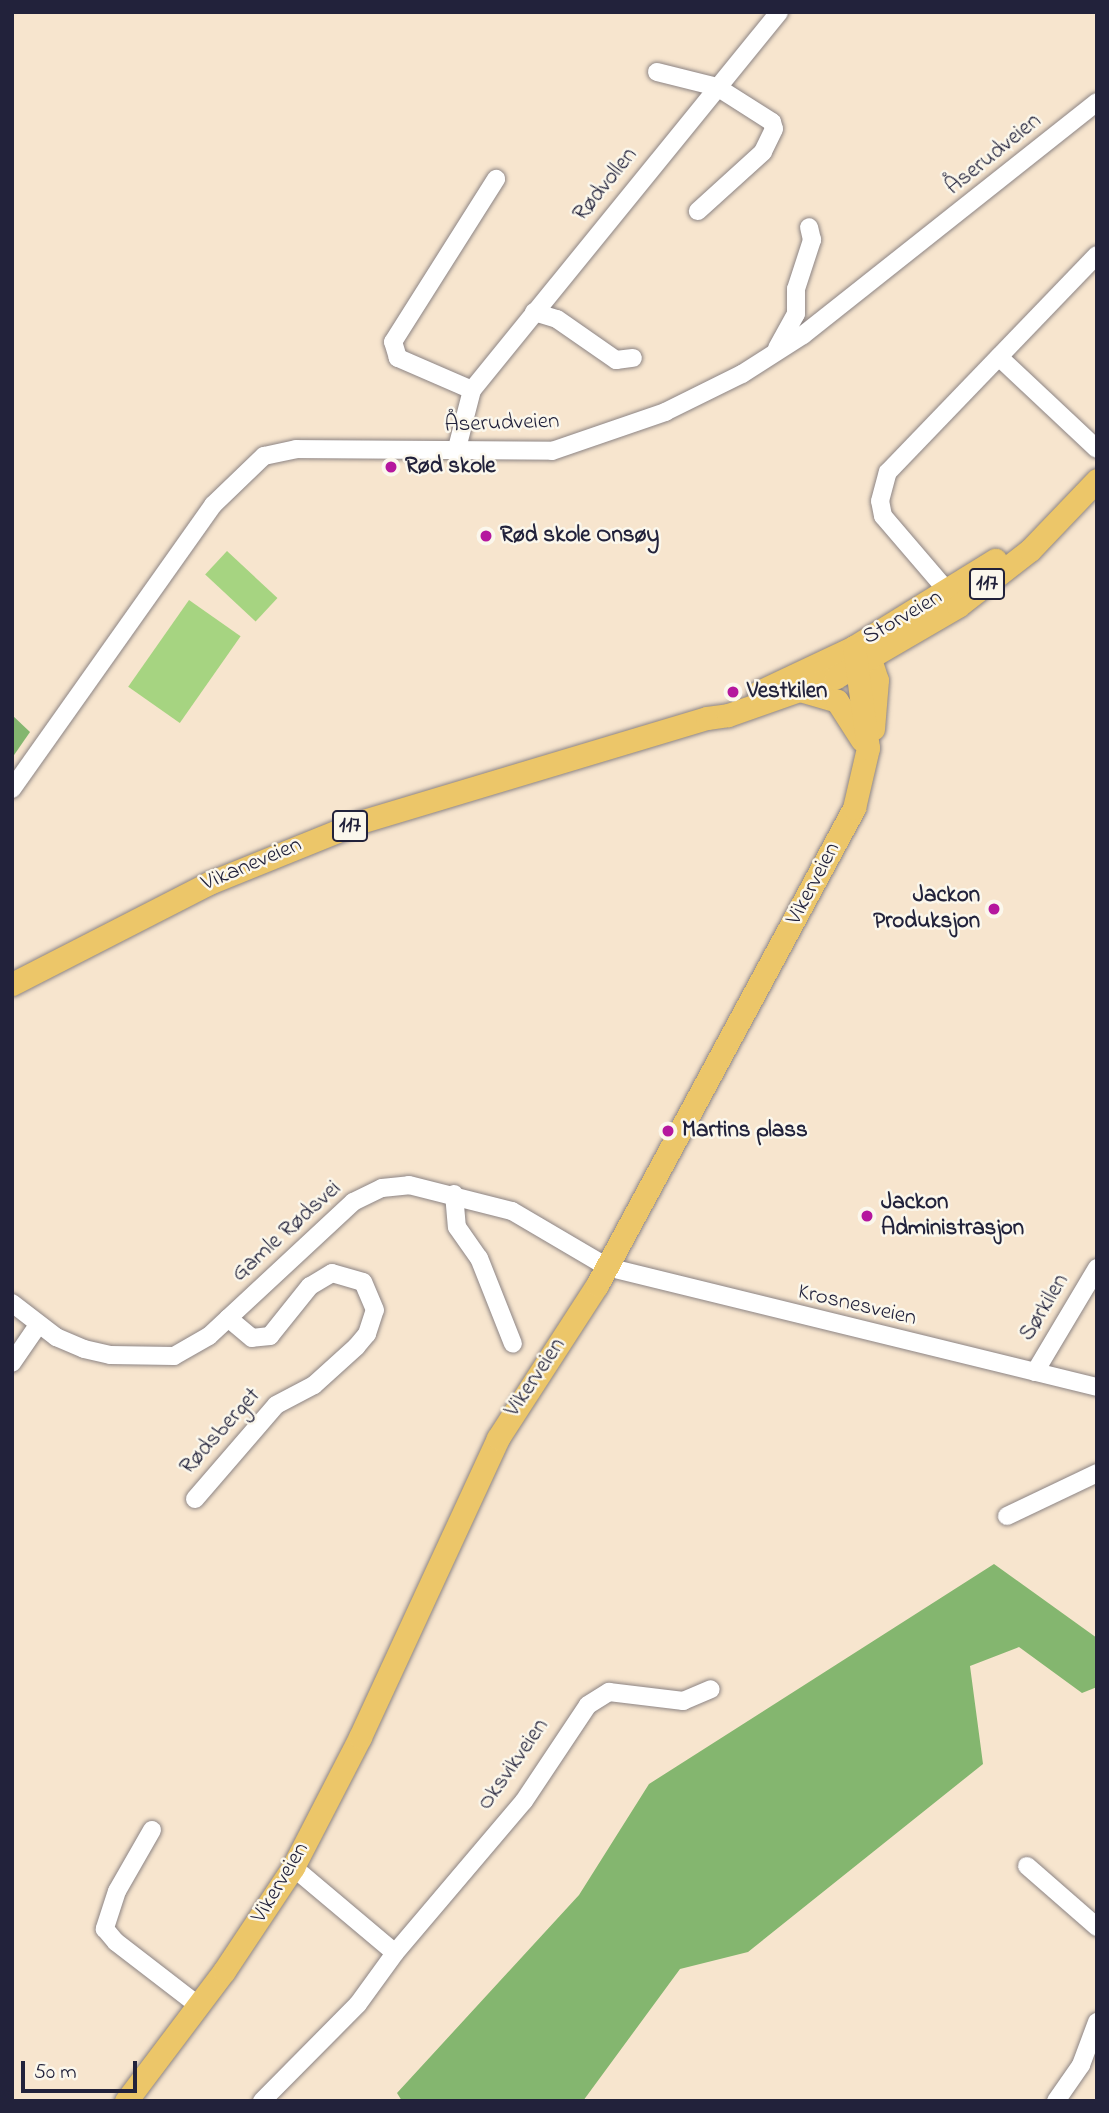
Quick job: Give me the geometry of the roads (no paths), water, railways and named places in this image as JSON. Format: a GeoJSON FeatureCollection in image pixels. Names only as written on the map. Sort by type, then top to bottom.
{"type":"FeatureCollection","features":[{"type":"Feature","properties":{"kind":"main road","name":"Storveien"},"geometry":{"type":"LineString","coordinates":[[860,658],[1092,484]]}},
{"type":"Feature","properties":{"kind":"main road","name":"Vikaneveien"},"geometry":{"type":"LineString","coordinates":[[12,984],[209,883],[287,849],[360,822],[803,691],[860,658]]}},
{"type":"Feature","properties":{"kind":"main road","name":"Vikaneveien"},"geometry":{"type":"LineString","coordinates":[[707,718],[860,658]]}},
{"type":"Feature","properties":{"kind":"main road","name":"Vikerveien"},"geometry":{"type":"LineString","coordinates":[[126,2101],[199,2006],[293,1867],[360,1737],[498,1438],[607,1267],[854,808],[868,748],[860,658]]}},
{"type":"Feature","properties":{"kind":"main road"},"geometry":{"type":"LineString","coordinates":[[803,691],[837,701],[868,748]]}},
{"type":"Feature","properties":{"kind":"street","name":"Rødvollen"},"geometry":{"type":"LineString","coordinates":[[456,452],[472,390],[777,14]]}},
{"type":"Feature","properties":{"kind":"street"},"geometry":{"type":"LineString","coordinates":[[657,72],[717,87],[767,115],[774,129],[763,152],[698,211]]}},
{"type":"Feature","properties":{"kind":"street","name":"Åserudveien"},"geometry":{"type":"LineString","coordinates":[[12,789],[213,505],[252,464],[277,450],[296,449],[531,452],[573,446],[664,412],[774,354],[833,312],[1097,102]]}},
{"type":"Feature","properties":{"kind":"street"},"geometry":{"type":"LineString","coordinates":[[472,390],[398,358],[393,342],[496,179]]}},
{"type":"Feature","properties":{"kind":"street"},"geometry":{"type":"LineString","coordinates":[[774,354],[796,314],[796,289],[812,240],[809,227]]}},
{"type":"Feature","properties":{"kind":"street"},"geometry":{"type":"LineString","coordinates":[[943,586],[883,516],[883,485],[898,458],[1097,255]]}},
{"type":"Feature","properties":{"kind":"street"},"geometry":{"type":"LineString","coordinates":[[534,312],[558,319],[616,360],[633,358]]}},
{"type":"Feature","properties":{"kind":"street"},"geometry":{"type":"LineString","coordinates":[[999,356],[1097,449]]}},
{"type":"Feature","properties":{"kind":"street","name":"Gamle Rødsvei"},"geometry":{"type":"LineString","coordinates":[[12,1303],[38,1325],[84,1349],[156,1358],[197,1346],[336,1216],[368,1194],[409,1185],[454,1194],[512,1211],[607,1267]]}},
{"type":"Feature","properties":{"kind":"street"},"geometry":{"type":"LineString","coordinates":[[454,1194],[457,1227],[480,1258],[513,1344]]}},
{"type":"Feature","properties":{"kind":"street","name":"Krosnesveien"},"geometry":{"type":"LineString","coordinates":[[607,1267],[1097,1387]]}},
{"type":"Feature","properties":{"kind":"street","name":"Sørkilen"},"geometry":{"type":"LineString","coordinates":[[1035,1372],[1097,1268]]}},
{"type":"Feature","properties":{"kind":"street","name":"Rødsberget"},"geometry":{"type":"LineString","coordinates":[[195,1499],[276,1405],[314,1385],[356,1347],[367,1334],[375,1310],[363,1282],[332,1273],[310,1286],[270,1336],[252,1338],[228,1318]]}},
{"type":"Feature","properties":{"kind":"street"},"geometry":{"type":"LineString","coordinates":[[12,1363],[38,1325]]}},
{"type":"Feature","properties":{"kind":"street"},"geometry":{"type":"LineString","coordinates":[[1007,1516],[1097,1473]]}},
{"type":"Feature","properties":{"kind":"street","name":"Oksvikveien"},"geometry":{"type":"LineString","coordinates":[[262,2101],[358,2004],[395,1953],[524,1801],[588,1705],[609,1692],[683,1701],[711,1689]]}},
{"type":"Feature","properties":{"kind":"street"},"geometry":{"type":"LineString","coordinates":[[152,1830],[117,1891],[105,1929],[116,1942],[199,2006]]}},
{"type":"Feature","properties":{"kind":"street"},"geometry":{"type":"LineString","coordinates":[[1027,1866],[1097,1927]]}},
{"type":"Feature","properties":{"kind":"street"},"geometry":{"type":"LineString","coordinates":[[293,1867],[395,1953]]}},
{"type":"Feature","properties":{"kind":"street"},"geometry":{"type":"LineString","coordinates":[[1056,2101],[1089,2065],[1097,2022]]}},
{"type":"Feature","properties":{"kind":"place","name":"Rød skole"},"geometry":{"type":"Point","coordinates":[391,467]}},
{"type":"Feature","properties":{"kind":"place","name":"Rød skole Onsøy"},"geometry":{"type":"Point","coordinates":[486,536]}},
{"type":"Feature","properties":{"kind":"place","name":"Vestkilen"},"geometry":{"type":"Point","coordinates":[733,692]}},
{"type":"Feature","properties":{"kind":"place","name":"Jackon Produksjon"},"geometry":{"type":"Point","coordinates":[994,909]}},
{"type":"Feature","properties":{"kind":"place","name":"Martins plass"},"geometry":{"type":"Point","coordinates":[668,1131]}},
{"type":"Feature","properties":{"kind":"place","name":"Jackon Administrasjon"},"geometry":{"type":"Point","coordinates":[867,1216]}}]}
